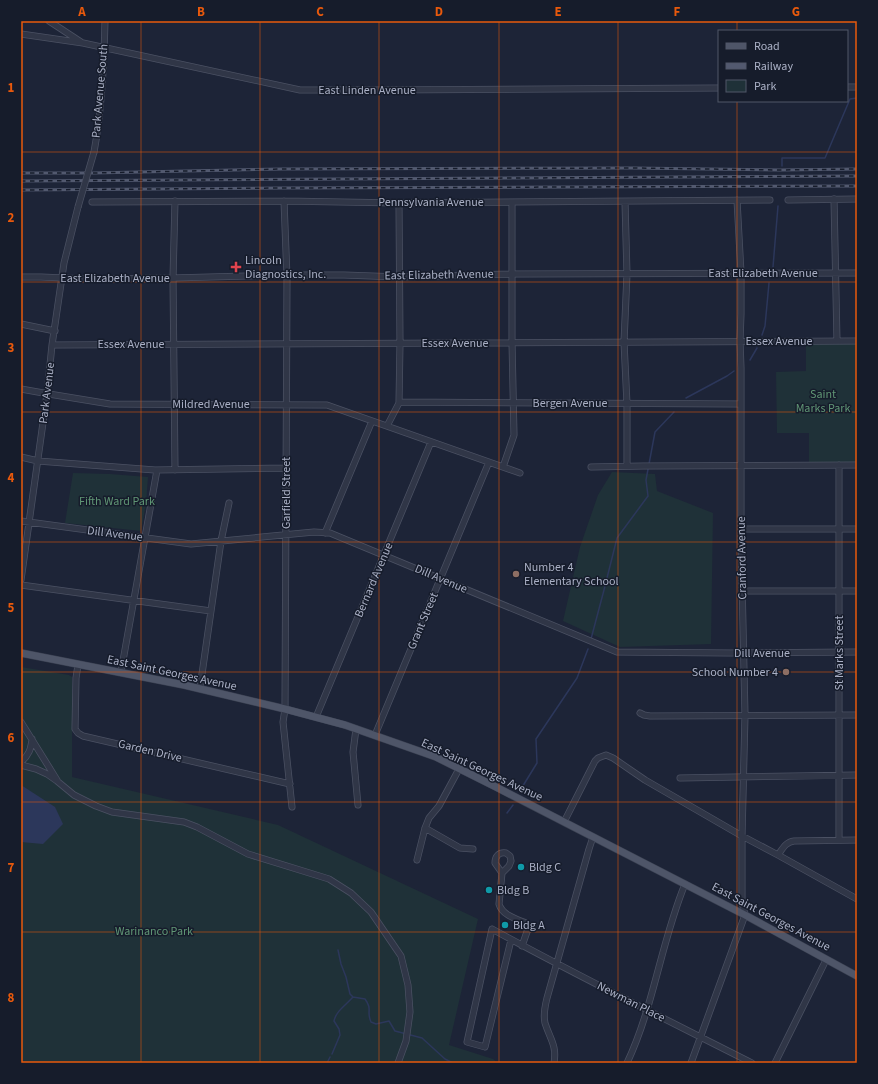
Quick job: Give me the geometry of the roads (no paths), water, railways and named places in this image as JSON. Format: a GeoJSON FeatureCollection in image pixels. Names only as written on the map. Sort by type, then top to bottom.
{"type":"FeatureCollection","features":[{"type":"Feature","properties":{"kind":"main road","name":"East Saint Georges Avenue"},"geometry":{"type":"LineString","coordinates":[[21,653],[200,688],[286,709],[375,735],[436,757],[745,915],[857,976]]}},
{"type":"Feature","properties":{"kind":"street"},"geometry":{"type":"LineString","coordinates":[[49,21],[83,43]]}},
{"type":"Feature","properties":{"kind":"street","name":"Park Avenue South"},"geometry":{"type":"LineString","coordinates":[[78,207],[94,152],[100,120],[105,21]]}},
{"type":"Feature","properties":{"kind":"street","name":"East Linden Avenue"},"geometry":{"type":"LineString","coordinates":[[21,34],[83,43],[300,90],[718,88]]}},
{"type":"Feature","properties":{"kind":"street"},"geometry":{"type":"LineString","coordinates":[[834,199],[837,341]]}},
{"type":"Feature","properties":{"kind":"street"},"geometry":{"type":"LineString","coordinates":[[788,200],[857,199]]}},
{"type":"Feature","properties":{"kind":"street","name":"Cranford Avenue"},"geometry":{"type":"LineString","coordinates":[[737,200],[741,314],[741,529],[745,715],[742,902],[745,915]]}},
{"type":"Feature","properties":{"kind":"street","name":"Pennsylvania Avenue"},"geometry":{"type":"LineString","coordinates":[[92,202],[284,201],[399,203],[770,200]]}},
{"type":"Feature","properties":{"kind":"street"},"geometry":{"type":"LineString","coordinates":[[175,201],[175,470]]}},
{"type":"Feature","properties":{"kind":"street","name":"Garfield Street"},"geometry":{"type":"LineString","coordinates":[[284,201],[287,275],[287,404],[286,709],[283,722],[292,807]]}},
{"type":"Feature","properties":{"kind":"street"},"geometry":{"type":"LineString","coordinates":[[503,467],[514,435],[512,342],[512,202]]}},
{"type":"Feature","properties":{"kind":"street"},"geometry":{"type":"LineString","coordinates":[[625,202],[627,274],[624,342],[627,404],[627,466]]}},
{"type":"Feature","properties":{"kind":"street"},"geometry":{"type":"LineString","coordinates":[[399,203],[399,402],[387,426],[520,473]]}},
{"type":"Feature","properties":{"kind":"street","name":"Park Avenue"},"geometry":{"type":"LineString","coordinates":[[21,580],[64,263],[78,207]]}},
{"type":"Feature","properties":{"kind":"street","name":"East Elizabeth Avenue"},"geometry":{"type":"LineString","coordinates":[[21,278],[174,278],[287,275],[399,277],[512,274],[857,273]]}},
{"type":"Feature","properties":{"kind":"street"},"geometry":{"type":"LineString","coordinates":[[21,324],[54,331]]}},
{"type":"Feature","properties":{"kind":"street","name":"Essex Avenue"},"geometry":{"type":"LineString","coordinates":[[52,345],[857,341]]}},
{"type":"Feature","properties":{"kind":"street","name":"Mildred Avenue"},"geometry":{"type":"LineString","coordinates":[[21,389],[110,404],[327,405],[387,426]]}},
{"type":"Feature","properties":{"kind":"street","name":"Bergen Avenue"},"geometry":{"type":"LineString","coordinates":[[399,402],[741,404]]}},
{"type":"Feature","properties":{"kind":"street"},"geometry":{"type":"LineString","coordinates":[[325,533],[372,421]]}},
{"type":"Feature","properties":{"kind":"street","name":"Bernard Avenue"},"geometry":{"type":"LineString","coordinates":[[316,717],[431,442]]}},
{"type":"Feature","properties":{"kind":"street"},"geometry":{"type":"LineString","coordinates":[[21,457],[38,461],[157,470],[286,468]]}},
{"type":"Feature","properties":{"kind":"street","name":"Grant Street"},"geometry":{"type":"LineString","coordinates":[[375,735],[489,462]]}},
{"type":"Feature","properties":{"kind":"street","name":"St Marks Street"},"geometry":{"type":"LineString","coordinates":[[839,465],[839,840]]}},
{"type":"Feature","properties":{"kind":"street"},"geometry":{"type":"LineString","coordinates":[[591,467],[857,465]]}},
{"type":"Feature","properties":{"kind":"street"},"geometry":{"type":"LineString","coordinates":[[121,672],[157,470]]}},
{"type":"Feature","properties":{"kind":"street"},"geometry":{"type":"LineString","coordinates":[[200,688],[221,541],[229,503]]}},
{"type":"Feature","properties":{"kind":"street","name":"Dill Avenue"},"geometry":{"type":"LineString","coordinates":[[21,521],[191,544],[314,532],[330,533],[617,652],[857,652]]}},
{"type":"Feature","properties":{"kind":"street"},"geometry":{"type":"LineString","coordinates":[[741,529],[857,529]]}},
{"type":"Feature","properties":{"kind":"street"},"geometry":{"type":"LineString","coordinates":[[21,585],[211,611]]}},
{"type":"Feature","properties":{"kind":"street"},"geometry":{"type":"LineString","coordinates":[[742,592],[857,591]]}},
{"type":"Feature","properties":{"kind":"street","name":"Garden Drive"},"geometry":{"type":"LineString","coordinates":[[78,665],[76,678],[75,729],[83,736],[290,784]]}},
{"type":"Feature","properties":{"kind":"street"},"geometry":{"type":"LineString","coordinates":[[640,713],[650,716],[857,715]]}},
{"type":"Feature","properties":{"kind":"street"},"geometry":{"type":"LineString","coordinates":[[21,722],[57,781]]}},
{"type":"Feature","properties":{"kind":"street"},"geometry":{"type":"LineString","coordinates":[[356,729],[353,752],[358,805]]}},
{"type":"Feature","properties":{"kind":"street"},"geometry":{"type":"LineString","coordinates":[[21,762],[29,754],[32,738]]}},
{"type":"Feature","properties":{"kind":"street"},"geometry":{"type":"LineString","coordinates":[[564,822],[595,761],[606,755],[610,756],[645,780],[742,836],[857,899]]}},
{"type":"Feature","properties":{"kind":"street"},"geometry":{"type":"LineString","coordinates":[[21,765],[36,769],[57,781],[74,795],[112,812],[184,822],[197,827],[248,854],[329,879],[352,893],[371,912],[400,956],[408,985],[410,1012],[408,1028],[406,1041],[398,1063]]}},
{"type":"Feature","properties":{"kind":"street"},"geometry":{"type":"LineString","coordinates":[[417,860],[429,818],[439,806],[459,769]]}},
{"type":"Feature","properties":{"kind":"street"},"geometry":{"type":"LineString","coordinates":[[680,778],[857,776]]}},
{"type":"Feature","properties":{"kind":"street"},"geometry":{"type":"LineString","coordinates":[[425,828],[460,848],[473,849]]}},
{"type":"Feature","properties":{"kind":"street"},"geometry":{"type":"LineString","coordinates":[[554,1063],[555,1056],[553,1041],[545,1023],[544,1014],[546,998],[588,849],[593,837]]}},
{"type":"Feature","properties":{"kind":"street"},"geometry":{"type":"LineString","coordinates":[[778,855],[785,845],[791,841],[857,840]]}},
{"type":"Feature","properties":{"kind":"street"},"geometry":{"type":"LineString","coordinates":[[502,873],[499,904],[500,908],[504,912],[526,923],[528,926],[522,946]]}},
{"type":"Feature","properties":{"kind":"street"},"geometry":{"type":"LineString","coordinates":[[627,1063],[642,1027],[678,902],[685,884]]}},
{"type":"Feature","properties":{"kind":"street"},"geometry":{"type":"LineString","coordinates":[[691,1063],[745,915]]}},
{"type":"Feature","properties":{"kind":"street","name":"Newman Place"},"geometry":{"type":"LineString","coordinates":[[511,940],[485,1048],[467,1042],[492,929],[556,964],[752,1063]]}},
{"type":"Feature","properties":{"kind":"street"},"geometry":{"type":"LineString","coordinates":[[775,1063],[826,960]]}},
{"type":"Feature","properties":{"kind":"water"},"geometry":{"type":"Polygon","coordinates":[[[21,785],[55,807],[63,824],[43,844],[21,842],[21,785]]]}},
{"type":"Feature","properties":{"kind":"waterway"},"geometry":{"type":"LineString","coordinates":[[782,166],[782,158],[825,158],[850,99],[857,98]]}},
{"type":"Feature","properties":{"kind":"waterway"},"geometry":{"type":"LineString","coordinates":[[773,267],[778,206]]}},
{"type":"Feature","properties":{"kind":"waterway"},"geometry":{"type":"LineString","coordinates":[[762,335],[765,326],[769,283]]}},
{"type":"Feature","properties":{"kind":"waterway"},"geometry":{"type":"LineString","coordinates":[[750,360],[757,348]]}},
{"type":"Feature","properties":{"kind":"waterway"},"geometry":{"type":"LineString","coordinates":[[686,398],[734,371]]}},
{"type":"Feature","properties":{"kind":"waterway"},"geometry":{"type":"LineString","coordinates":[[591,639],[617,538],[648,496],[646,480],[655,432],[674,412]]}},
{"type":"Feature","properties":{"kind":"waterway"},"geometry":{"type":"LineString","coordinates":[[521,789],[537,763],[536,739],[577,678],[588,649]]}},
{"type":"Feature","properties":{"kind":"waterway"},"geometry":{"type":"LineString","coordinates":[[507,813],[513,805]]}},
{"type":"Feature","properties":{"kind":"waterway"},"geometry":{"type":"LineString","coordinates":[[338,950],[350,994],[353,997],[365,999],[369,1006],[371,1022],[376,1024],[389,1021],[395,1031],[422,1038],[445,1059],[453,1063]]}},
{"type":"Feature","properties":{"kind":"waterway"},"geometry":{"type":"LineString","coordinates":[[332,1054],[340,1035],[339,1029],[334,1021],[335,1017],[353,997]]}},
{"type":"Feature","properties":{"kind":"waterway"},"geometry":{"type":"LineString","coordinates":[[327,1063],[330,1057]]}},
{"type":"Feature","properties":{"kind":"railway"},"geometry":{"type":"LineString","coordinates":[[21,173],[283,169],[857,169]]}},
{"type":"Feature","properties":{"kind":"railway"},"geometry":{"type":"LineString","coordinates":[[21,181],[857,176]]}},
{"type":"Feature","properties":{"kind":"railway"},"geometry":{"type":"LineString","coordinates":[[21,190],[857,186]]}},
{"type":"Feature","properties":{"kind":"place","name":"Lincoln Diagnostics, Inc."},"geometry":{"type":"Point","coordinates":[236,267]}},
{"type":"Feature","properties":{"kind":"place","name":"Number 4 Elementary School"},"geometry":{"type":"Point","coordinates":[516,574]}},
{"type":"Feature","properties":{"kind":"place","name":"School Number 4"},"geometry":{"type":"Point","coordinates":[786,672]}},
{"type":"Feature","properties":{"kind":"place","name":"Bldg C"},"geometry":{"type":"Point","coordinates":[521,867]}},
{"type":"Feature","properties":{"kind":"place","name":"Bldg B"},"geometry":{"type":"Point","coordinates":[489,890]}},
{"type":"Feature","properties":{"kind":"place","name":"Bldg A"},"geometry":{"type":"Point","coordinates":[505,925]}},
{"type":"Feature","properties":{"kind":"park label","name":"Saint Marks Park"},"geometry":{"type":"Point","coordinates":[823,401]}},
{"type":"Feature","properties":{"kind":"park label","name":"Fifth Ward Park"},"geometry":{"type":"Point","coordinates":[117,501]}},
{"type":"Feature","properties":{"kind":"park label","name":"Warinanco Park"},"geometry":{"type":"Point","coordinates":[154,931]}}]}
